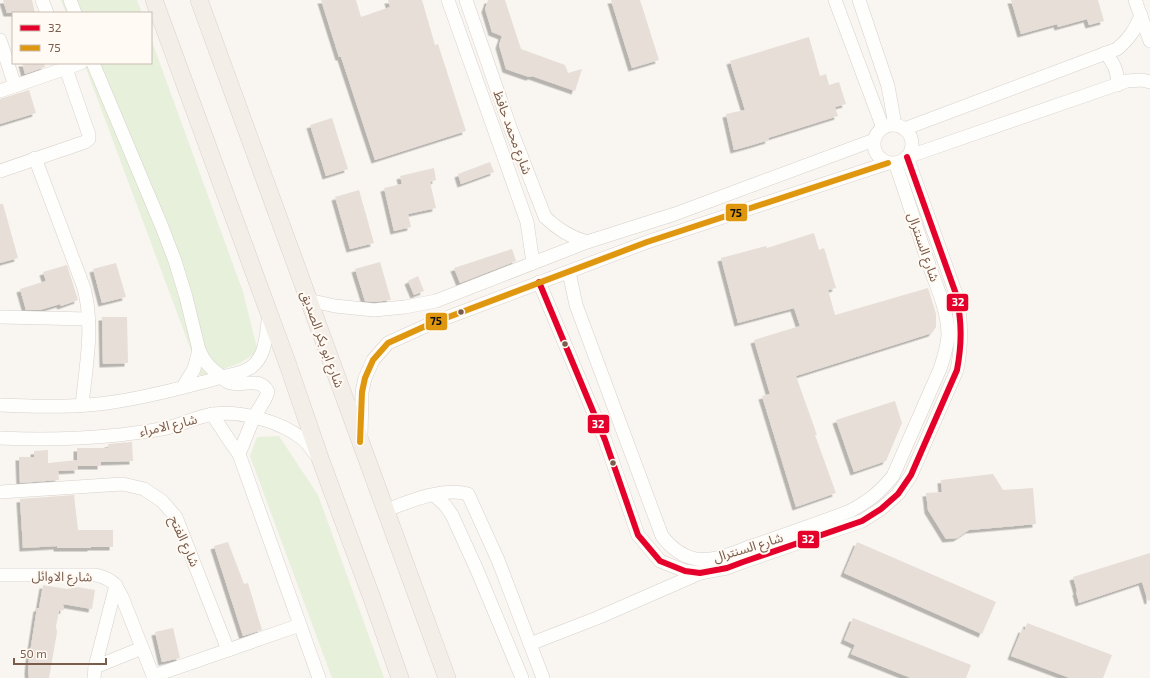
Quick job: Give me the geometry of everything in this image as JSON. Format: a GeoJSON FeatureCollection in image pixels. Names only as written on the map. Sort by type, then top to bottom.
{"type":"FeatureCollection","features":[{"type":"Feature","properties":{"kind":"main road"},"geometry":{"type":"LineString","coordinates":[[154,0],[305,410],[321,461],[374,601],[400,678]]}},
{"type":"Feature","properties":{"kind":"main road","name":"شارع ابو بكر الصديق"},"geometry":{"type":"LineString","coordinates":[[198,0],[360,442],[387,510],[447,678]]}},
{"type":"Feature","properties":{"kind":"street"},"geometry":{"type":"LineString","coordinates":[[42,0],[47,12]]}},
{"type":"Feature","properties":{"kind":"street"},"geometry":{"type":"LineString","coordinates":[[70,0],[75,12]]}},
{"type":"Feature","properties":{"kind":"street","name":"شارع محمد حافظ"},"geometry":{"type":"LineString","coordinates":[[448,0],[527,222],[533,263]]}},
{"type":"Feature","properties":{"kind":"street","name":"شارع محمد حافظ"},"geometry":{"type":"LineString","coordinates":[[466,0],[510,127],[546,217],[554,226],[575,239],[587,242]]}},
{"type":"Feature","properties":{"kind":"street"},"geometry":{"type":"LineString","coordinates":[[835,0],[867,87],[894,128],[910,136],[912,141],[910,152],[907,157]]}},
{"type":"Feature","properties":{"kind":"street"},"geometry":{"type":"LineString","coordinates":[[859,0],[888,86],[894,128]]}},
{"type":"Feature","properties":{"kind":"street"},"geometry":{"type":"LineString","coordinates":[[1135,0],[1150,42]]}},
{"type":"Feature","properties":{"kind":"street"},"geometry":{"type":"LineString","coordinates":[[892,163],[879,158],[876,153],[874,148],[874,140],[878,133],[1117,49],[1127,40],[1135,29],[1141,15]]}},
{"type":"Feature","properties":{"kind":"street"},"geometry":{"type":"LineString","coordinates":[[0,40],[15,86]]}},
{"type":"Feature","properties":{"kind":"street"},"geometry":{"type":"LineString","coordinates":[[1105,53],[1115,66],[1118,85]]}},
{"type":"Feature","properties":{"kind":"street"},"geometry":{"type":"LineString","coordinates":[[93,64],[162,226],[186,297],[202,358],[207,366],[228,382],[254,383],[266,388],[267,395],[254,417],[239,454]]}},
{"type":"Feature","properties":{"kind":"street"},"geometry":{"type":"LineString","coordinates":[[0,91],[65,65],[90,137],[85,142],[0,171]]}},
{"type":"Feature","properties":{"kind":"street"},"geometry":{"type":"LineString","coordinates":[[867,87],[884,76]]}},
{"type":"Feature","properties":{"kind":"street"},"geometry":{"type":"LineString","coordinates":[[360,442],[362,392],[365,378],[373,360],[388,343],[430,324],[647,242],[904,160],[907,157],[1127,81],[1142,80],[1150,82]]}},
{"type":"Feature","properties":{"kind":"street"},"geometry":{"type":"LineString","coordinates":[[308,300],[348,308],[374,310],[436,301],[587,242],[675,214],[874,140]]}},
{"type":"Feature","properties":{"kind":"street","name":"شارع السنترال"},"geometry":{"type":"LineString","coordinates":[[539,282],[606,440],[638,535],[660,561],[673,567],[685,571],[700,573],[727,568],[862,521],[887,504],[898,494],[911,475],[957,370],[961,332],[960,313],[956,294],[907,157]]}},
{"type":"Feature","properties":{"kind":"street"},"geometry":{"type":"LineString","coordinates":[[35,158],[84,288],[89,319],[89,341],[82,405]]}},
{"type":"Feature","properties":{"kind":"street","name":"شارع السنترال"},"geometry":{"type":"LineString","coordinates":[[569,272],[576,305],[657,526],[668,544],[677,552],[686,556],[708,559],[789,534],[850,511],[867,502],[881,490],[893,476],[946,352],[948,334],[942,298],[928,262],[913,214],[892,163]]}},
{"type":"Feature","properties":{"kind":"street"},"geometry":{"type":"LineString","coordinates":[[913,214],[926,209]]}},
{"type":"Feature","properties":{"kind":"street"},"geometry":{"type":"LineString","coordinates":[[675,214],[681,231]]}},
{"type":"Feature","properties":{"kind":"street"},"geometry":{"type":"LineString","coordinates":[[484,282],[490,301]]}},
{"type":"Feature","properties":{"kind":"street"},"geometry":{"type":"LineString","coordinates":[[1,313],[89,319]]}},
{"type":"Feature","properties":{"kind":"street"},"geometry":{"type":"LineString","coordinates":[[0,405],[64,406],[120,401],[238,373],[251,368],[260,358],[265,345],[269,313]]}},
{"type":"Feature","properties":{"kind":"street"},"geometry":{"type":"LineString","coordinates":[[183,387],[194,369],[199,350]]}},
{"type":"Feature","properties":{"kind":"street"},"geometry":{"type":"LineString","coordinates":[[212,414],[239,454],[319,678]]}},
{"type":"Feature","properties":{"kind":"street","name":"شارع الامراء"},"geometry":{"type":"LineString","coordinates":[[0,438],[23,440],[71,439],[119,435],[166,428],[212,414],[238,414],[254,417],[285,428],[303,439],[321,461]]}},
{"type":"Feature","properties":{"kind":"street"},"geometry":{"type":"LineString","coordinates":[[622,489],[641,482]]}},
{"type":"Feature","properties":{"kind":"street","name":"شارع الفتح"},"geometry":{"type":"LineString","coordinates":[[0,492],[123,484],[144,489],[162,501],[176,517],[228,650]]}},
{"type":"Feature","properties":{"kind":"street"},"geometry":{"type":"LineString","coordinates":[[387,510],[420,498],[434,495],[458,492],[468,494],[498,560],[543,678]]}},
{"type":"Feature","properties":{"kind":"street"},"geometry":{"type":"LineString","coordinates":[[434,495],[445,505],[452,515],[477,570],[522,678]]}},
{"type":"Feature","properties":{"kind":"street"},"geometry":{"type":"LineString","coordinates":[[530,644],[597,618],[700,573]]}},
{"type":"Feature","properties":{"kind":"street","name":"شارع الاوائل"},"geometry":{"type":"LineString","coordinates":[[0,575],[96,575],[107,578],[116,585]]}},
{"type":"Feature","properties":{"kind":"street"},"geometry":{"type":"LineString","coordinates":[[116,585],[154,677],[300,626]]}},
{"type":"Feature","properties":{"kind":"street"},"geometry":{"type":"LineString","coordinates":[[94,672],[116,585]]}},
{"type":"Feature","properties":{"kind":"street"},"geometry":{"type":"LineString","coordinates":[[94,672],[142,648]]}},
{"type":"Feature","properties":{"kind":"green space"},"geometry":{"type":"Polygon","coordinates":[[[61,0],[137,0],[142,12],[66,12],[61,0]]]}},
{"type":"Feature","properties":{"kind":"green space"},"geometry":{"type":"Polygon","coordinates":[[[152,42],[243,292],[258,352],[240,363],[201,377],[84,64],[152,64],[152,42]]]}},
{"type":"Feature","properties":{"kind":"green space"},"geometry":{"type":"Polygon","coordinates":[[[279,436],[318,495],[384,678],[332,678],[250,456],[257,437],[279,436]]]}},
{"type":"Feature","properties":{"kind":"building"},"geometry":{"type":"Polygon","coordinates":[[[3,0],[32,0],[35,12],[7,13],[3,0]]]}},
{"type":"Feature","properties":{"kind":"building"},"geometry":{"type":"Polygon","coordinates":[[[321,0],[356,0],[361,17],[390,7],[388,0],[422,0],[435,45],[438,44],[466,131],[375,160],[321,0]]]}},
{"type":"Feature","properties":{"kind":"building"},"geometry":{"type":"Polygon","coordinates":[[[488,0],[505,0],[521,49],[565,65],[568,73],[582,69],[575,91],[532,76],[529,77],[506,69],[499,45],[502,36],[492,32],[485,9],[488,0]]]}},
{"type":"Feature","properties":{"kind":"building"},"geometry":{"type":"Polygon","coordinates":[[[611,0],[640,0],[659,60],[632,68],[611,0]]]}},
{"type":"Feature","properties":{"kind":"building"},"geometry":{"type":"Polygon","coordinates":[[[1011,0],[1098,0],[1104,21],[1089,25],[1087,19],[1058,27],[1057,24],[1021,34],[1011,0]]]}},
{"type":"Feature","properties":{"kind":"building"},"geometry":{"type":"Polygon","coordinates":[[[809,37],[820,76],[826,74],[829,85],[839,82],[846,104],[835,107],[838,116],[768,138],[769,140],[734,150],[726,114],[745,110],[730,61],[809,37]]]}},
{"type":"Feature","properties":{"kind":"building"},"geometry":{"type":"Polygon","coordinates":[[[22,64],[44,64],[45,67],[25,74],[22,64]]]}},
{"type":"Feature","properties":{"kind":"building"},"geometry":{"type":"Polygon","coordinates":[[[29,90],[36,113],[0,124],[0,99],[29,90]]]}},
{"type":"Feature","properties":{"kind":"building"},"geometry":{"type":"Polygon","coordinates":[[[332,118],[348,169],[326,176],[310,125],[332,118]]]}},
{"type":"Feature","properties":{"kind":"building"},"geometry":{"type":"Polygon","coordinates":[[[490,162],[494,172],[461,184],[458,174],[490,162]]]}},
{"type":"Feature","properties":{"kind":"building"},"geometry":{"type":"Polygon","coordinates":[[[434,168],[436,180],[430,182],[436,208],[408,214],[411,227],[394,231],[384,188],[402,184],[400,176],[434,168]]]}},
{"type":"Feature","properties":{"kind":"building"},"geometry":{"type":"Polygon","coordinates":[[[359,190],[374,243],[350,249],[335,197],[359,190]]]}},
{"type":"Feature","properties":{"kind":"building"},"geometry":{"type":"Polygon","coordinates":[[[0,204],[3,204],[18,258],[0,263],[0,204]]]}},
{"type":"Feature","properties":{"kind":"building"},"geometry":{"type":"Polygon","coordinates":[[[814,233],[819,250],[824,248],[836,288],[828,290],[835,315],[928,288],[936,314],[936,327],[932,333],[796,376],[836,493],[796,507],[762,396],[770,394],[754,340],[800,326],[794,308],[738,323],[721,258],[766,246],[767,248],[814,233]]]}},
{"type":"Feature","properties":{"kind":"building"},"geometry":{"type":"Polygon","coordinates":[[[512,249],[516,261],[460,283],[454,268],[512,249]]]}},
{"type":"Feature","properties":{"kind":"building"},"geometry":{"type":"Polygon","coordinates":[[[380,262],[391,300],[374,302],[365,301],[355,269],[380,262]]]}},
{"type":"Feature","properties":{"kind":"building"},"geometry":{"type":"Polygon","coordinates":[[[116,263],[126,297],[102,303],[93,269],[116,263]]]}},
{"type":"Feature","properties":{"kind":"building"},"geometry":{"type":"Polygon","coordinates":[[[67,265],[78,300],[61,306],[60,304],[40,310],[26,310],[20,289],[46,281],[43,272],[67,265]]]}},
{"type":"Feature","properties":{"kind":"building"},"geometry":{"type":"Polygon","coordinates":[[[418,276],[424,291],[414,295],[408,281],[418,276]]]}},
{"type":"Feature","properties":{"kind":"building"},"geometry":{"type":"Polygon","coordinates":[[[102,317],[127,317],[128,363],[103,364],[102,317]]]}},
{"type":"Feature","properties":{"kind":"building"},"geometry":{"type":"Polygon","coordinates":[[[895,401],[902,423],[886,461],[854,472],[836,420],[895,401]]]}},
{"type":"Feature","properties":{"kind":"building"},"geometry":{"type":"Polygon","coordinates":[[[132,442],[133,461],[101,462],[101,466],[77,466],[77,448],[108,448],[108,444],[132,442]]]}},
{"type":"Feature","properties":{"kind":"building"},"geometry":{"type":"Polygon","coordinates":[[[48,450],[48,463],[77,460],[78,470],[58,471],[59,480],[20,483],[19,457],[34,457],[34,451],[48,450]]]}},
{"type":"Feature","properties":{"kind":"building"},"geometry":{"type":"Polygon","coordinates":[[[993,474],[1003,490],[1033,488],[1036,524],[969,530],[957,538],[946,539],[928,510],[926,493],[942,492],[941,480],[993,474]]]}},
{"type":"Feature","properties":{"kind":"building"},"geometry":{"type":"Polygon","coordinates":[[[74,495],[78,530],[113,530],[113,547],[57,548],[57,546],[23,548],[20,499],[74,495]]]}},
{"type":"Feature","properties":{"kind":"building"},"geometry":{"type":"Polygon","coordinates":[[[228,542],[244,584],[248,583],[262,630],[243,636],[214,546],[228,542]]]}},
{"type":"Feature","properties":{"kind":"building"},"geometry":{"type":"Polygon","coordinates":[[[857,542],[996,602],[982,634],[844,573],[857,542]]]}},
{"type":"Feature","properties":{"kind":"building"},"geometry":{"type":"Polygon","coordinates":[[[1150,553],[1150,600],[1148,601],[1142,582],[1079,603],[1073,577],[1150,553]]]}},
{"type":"Feature","properties":{"kind":"building"},"geometry":{"type":"Polygon","coordinates":[[[43,585],[67,589],[77,587],[95,590],[92,609],[63,604],[64,610],[59,611],[56,626],[57,632],[49,678],[29,678],[29,659],[37,608],[39,608],[43,585]]]}},
{"type":"Feature","properties":{"kind":"building"},"geometry":{"type":"Polygon","coordinates":[[[853,618],[971,665],[966,678],[911,678],[851,654],[855,645],[844,640],[853,618]]]}},
{"type":"Feature","properties":{"kind":"building"},"geometry":{"type":"Polygon","coordinates":[[[1027,623],[1112,655],[1103,678],[1070,678],[1011,656],[1022,629],[1025,630],[1027,623]]]}},
{"type":"Feature","properties":{"kind":"building"},"geometry":{"type":"Polygon","coordinates":[[[173,628],[180,658],[162,662],[155,632],[173,628]]]}},
{"type":"Feature","properties":{"kind":"transit line","name":"32"},"geometry":{"type":"LineString","coordinates":[[539,282],[605,440],[638,535],[660,561],[685,571],[700,573],[727,568],[862,521],[881,509],[898,494],[911,475],[957,370],[961,332],[956,294],[907,157]]}},
{"type":"Feature","properties":{"kind":"transit line","name":"75"},"geometry":{"type":"LineString","coordinates":[[360,442],[362,392],[365,378],[373,360],[388,343],[430,324],[647,242],[888,163]]}}]}
